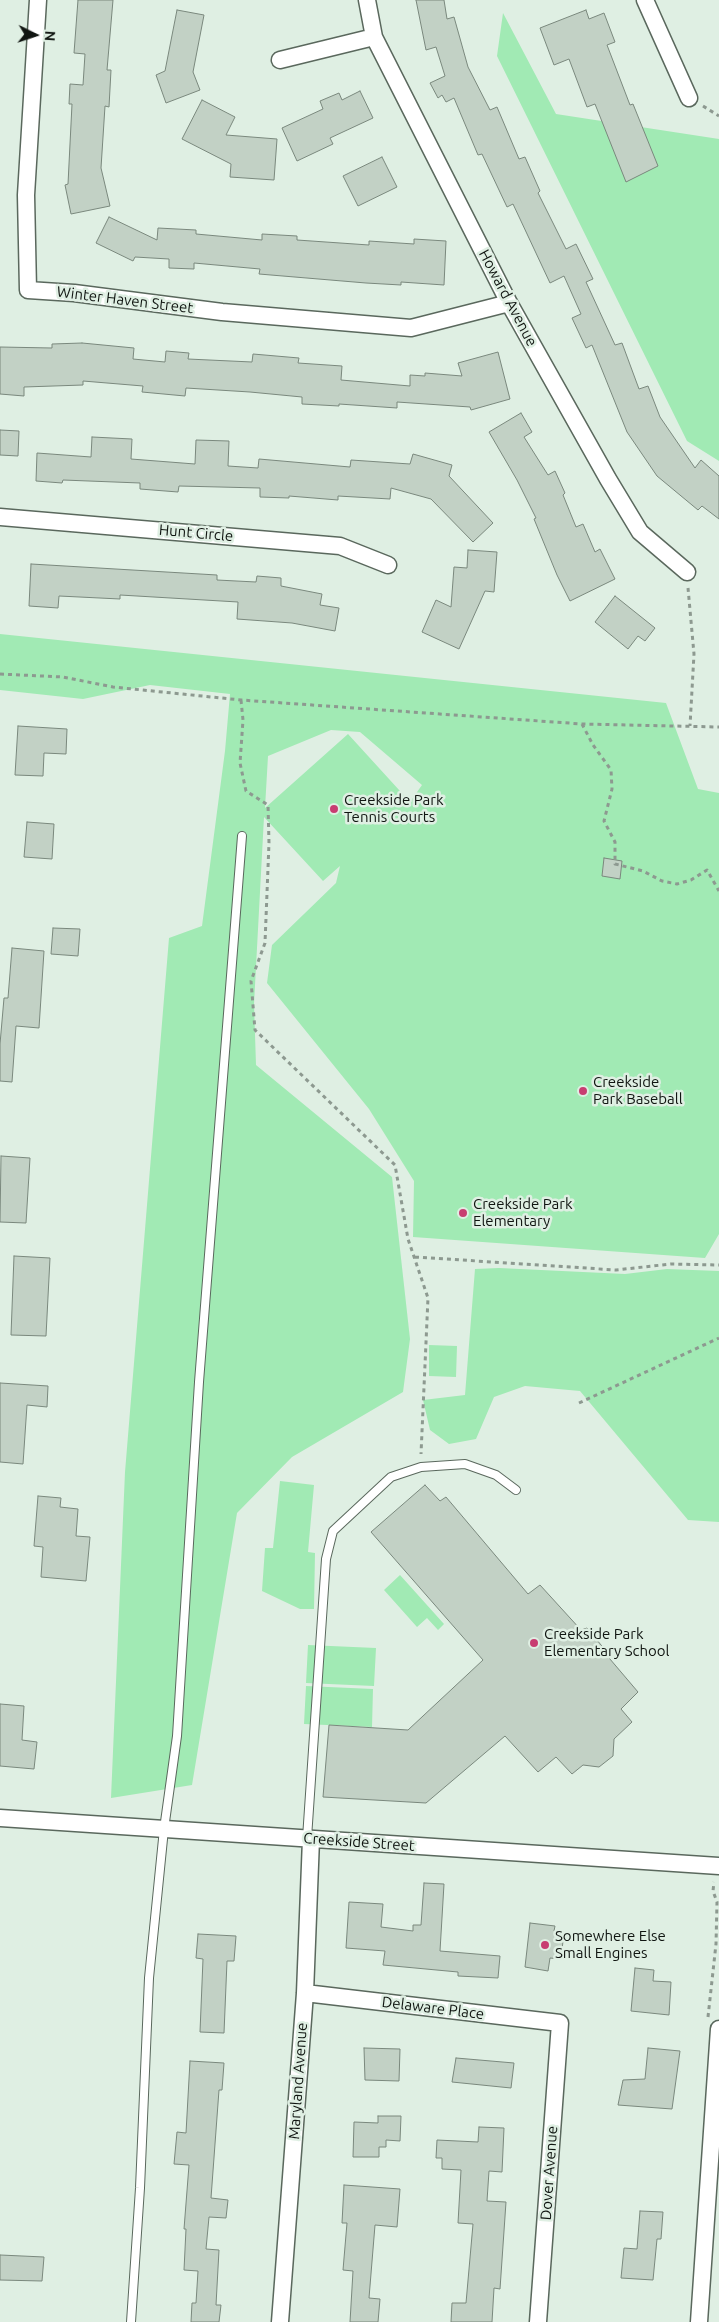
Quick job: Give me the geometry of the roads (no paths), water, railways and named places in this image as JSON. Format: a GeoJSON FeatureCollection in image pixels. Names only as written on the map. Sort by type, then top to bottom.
{"type":"FeatureCollection","features":[{"type":"Feature","properties":{"kind":"street","name":"Winter Haven Street"},"geometry":{"type":"LineString","coordinates":[[38,0],[26,195],[28,290],[74,293],[222,312],[411,328],[509,302]]}},
{"type":"Feature","properties":{"kind":"street","name":"Howard Avenue"},"geometry":{"type":"LineString","coordinates":[[367,0],[374,37],[509,302],[608,479],[640,532],[687,572]]}},
{"type":"Feature","properties":{"kind":"street"},"geometry":{"type":"LineString","coordinates":[[645,0],[689,98]]}},
{"type":"Feature","properties":{"kind":"street"},"geometry":{"type":"LineString","coordinates":[[280,60],[374,37]]}},
{"type":"Feature","properties":{"kind":"street","name":"Hunt Circle"},"geometry":{"type":"LineString","coordinates":[[0,517],[340,546],[388,565]]}},
{"type":"Feature","properties":{"kind":"street","name":"Creekside Street"},"geometry":{"type":"LineString","coordinates":[[0,1818],[719,1866]]}},
{"type":"Feature","properties":{"kind":"street","name":"Maryland Avenue"},"geometry":{"type":"LineString","coordinates":[[280,2322],[305,1993],[309,1839]]}},
{"type":"Feature","properties":{"kind":"street","name":"Delaware Place"},"geometry":{"type":"LineString","coordinates":[[305,1993],[560,2023]]}},
{"type":"Feature","properties":{"kind":"street","name":"Dover Avenue"},"geometry":{"type":"LineString","coordinates":[[538,2322],[560,2023]]}},
{"type":"Feature","properties":{"kind":"street"},"geometry":{"type":"LineString","coordinates":[[699,2322],[716,2122],[719,2029]]}},
{"type":"Feature","properties":{"kind":"lane"},"geometry":{"type":"LineString","coordinates":[[131,2322],[140,2188],[149,1978],[164,1829],[177,1736],[199,1382],[242,836]]}},
{"type":"Feature","properties":{"kind":"lane"},"geometry":{"type":"LineString","coordinates":[[309,1839],[326,1559],[333,1531],[391,1477],[420,1467],[465,1464],[496,1475],[516,1490]]}},
{"type":"Feature","properties":{"kind":"place","name":"Creekside Park Tennis Courts"},"geometry":{"type":"Point","coordinates":[334,809]}},
{"type":"Feature","properties":{"kind":"place","name":"Creekside Park Baseball"},"geometry":{"type":"Point","coordinates":[583,1091]}},
{"type":"Feature","properties":{"kind":"place","name":"Creekside Park Elementary"},"geometry":{"type":"Point","coordinates":[463,1213]}},
{"type":"Feature","properties":{"kind":"place","name":"Creekside Park Elementary School"},"geometry":{"type":"Point","coordinates":[534,1643]}},
{"type":"Feature","properties":{"kind":"place","name":"Somewhere Else Small Engines"},"geometry":{"type":"Point","coordinates":[545,1945]}}]}
